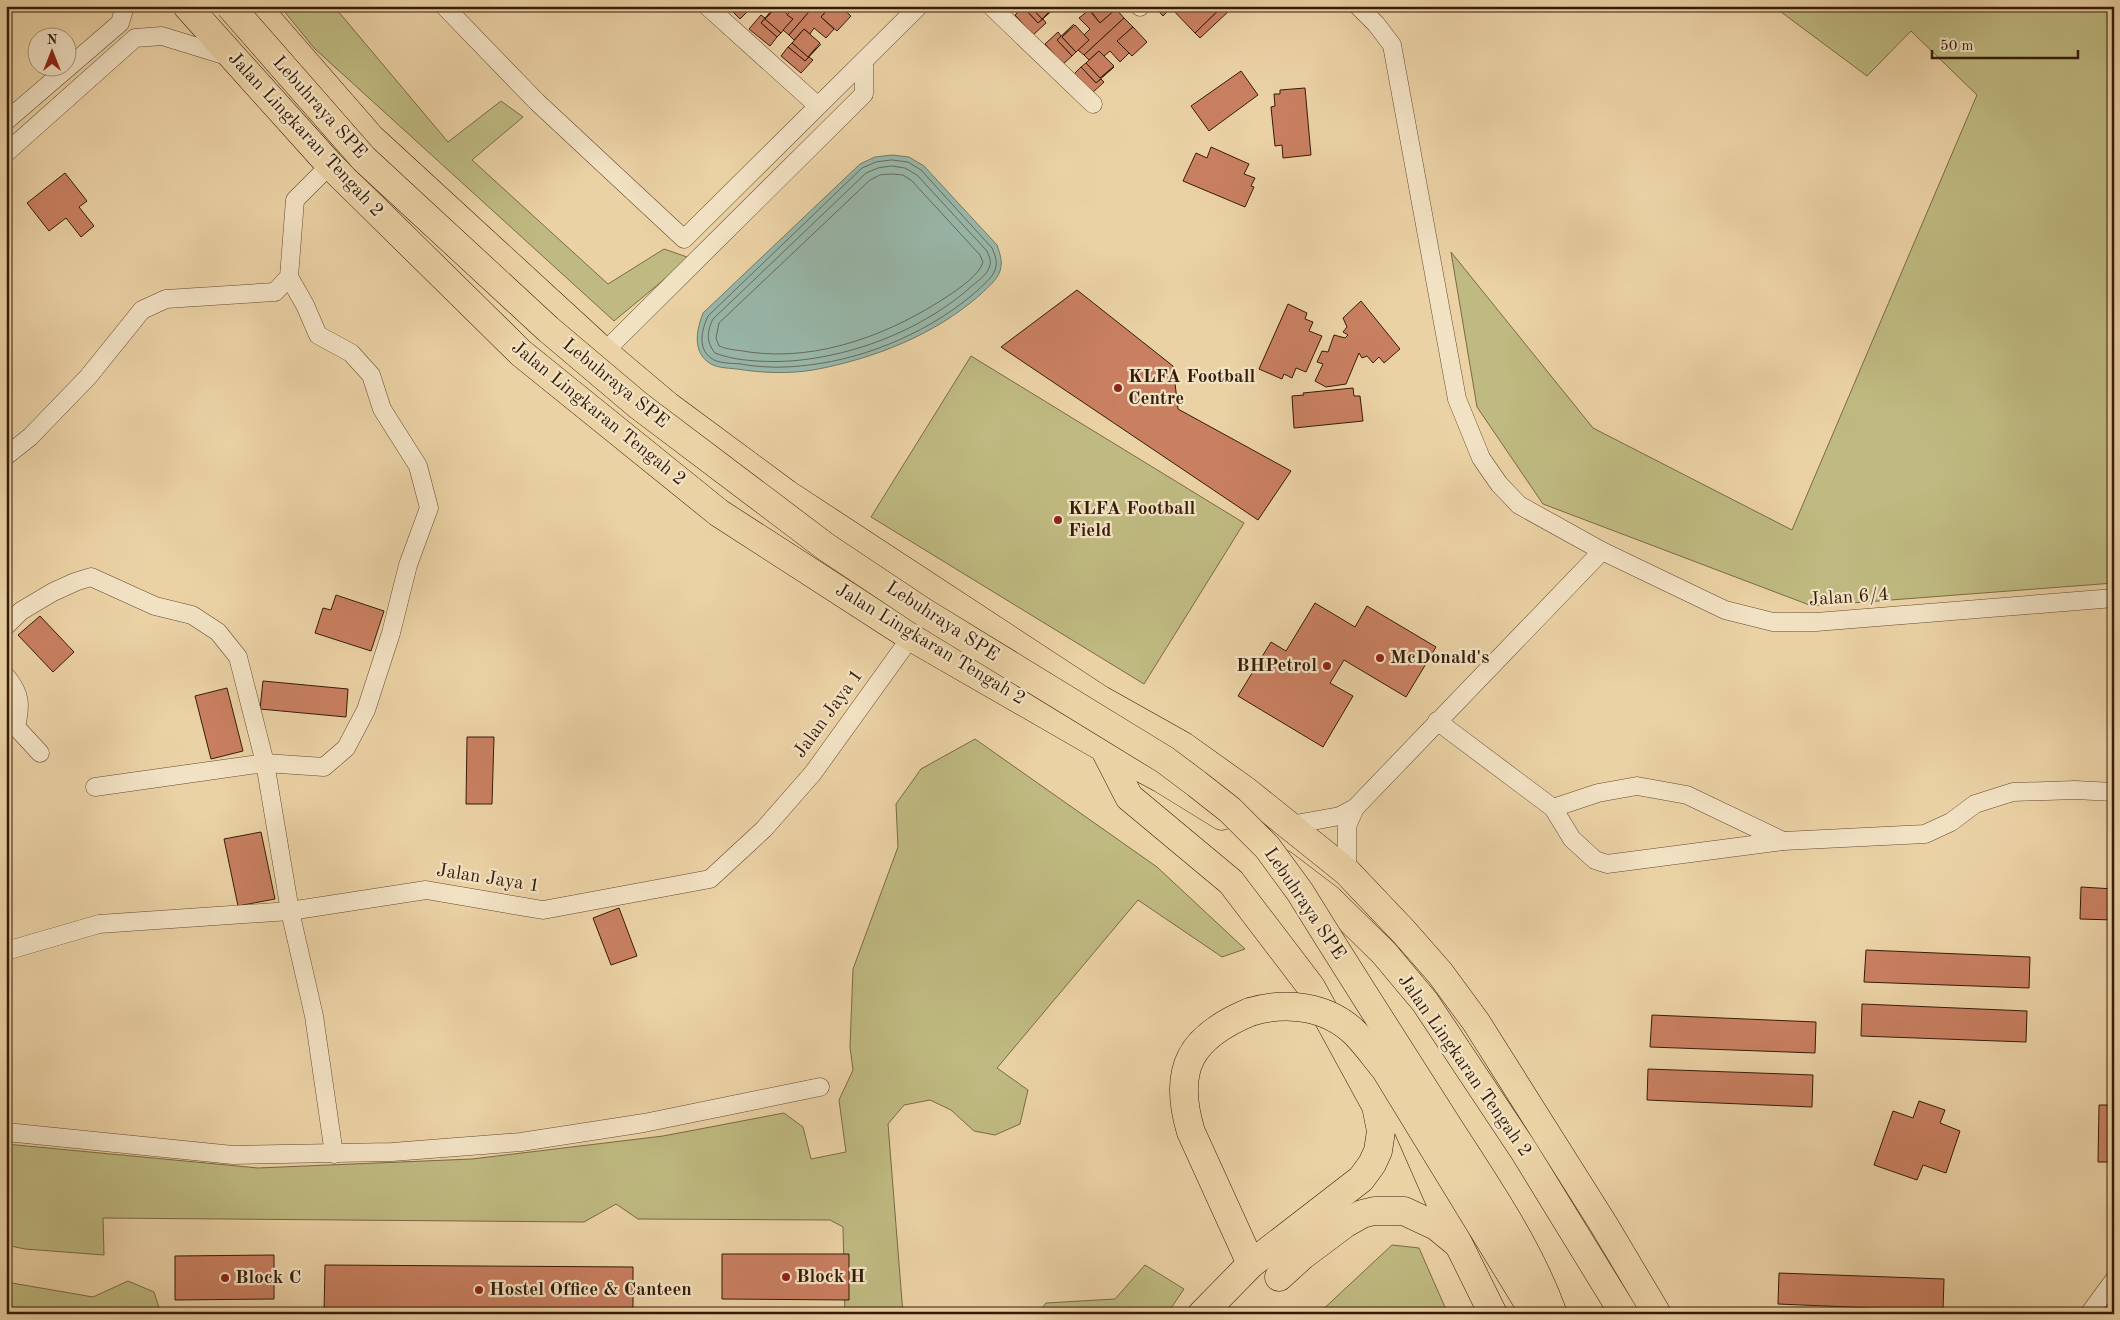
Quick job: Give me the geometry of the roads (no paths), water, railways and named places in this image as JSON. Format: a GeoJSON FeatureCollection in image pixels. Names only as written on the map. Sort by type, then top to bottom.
{"type":"FeatureCollection","features":[{"type":"Feature","properties":{"kind":"highway","name":"Jalan Lingkaran Tengah 2"},"geometry":{"type":"LineString","coordinates":[[187,6],[330,165],[521,353],[719,513],[911,636],[1104,748],[1162,779],[1223,817],[1329,899],[1384,953],[1425,1002],[1524,1151],[1624,1314]]}},
{"type":"Feature","properties":{"kind":"highway","name":"Lebuhraya SPE"},"geometry":{"type":"LineString","coordinates":[[230,6],[364,159],[548,329],[638,405],[826,547],[979,646],[1164,760],[1230,810],[1267,847],[1300,892],[1526,1253],[1543,1286],[1553,1314]]}},
{"type":"Feature","properties":{"kind":"highway","name":"Jalan Lingkaran Tengah 2"},"geometry":{"type":"LineString","coordinates":[[256,6],[371,138],[604,352],[668,406],[787,494],[1101,700],[1183,746],[1290,824],[1347,872],[1440,973],[1476,1022],[1604,1225],[1657,1314]]}},
{"type":"Feature","properties":{"kind":"highway"},"geometry":{"type":"LineString","coordinates":[[1104,748],[1130,797],[1232,882],[1311,987],[1376,1106],[1382,1131],[1378,1150],[1372,1164],[1361,1179],[1251,1264],[1202,1314]]}},
{"type":"Feature","properties":{"kind":"highway","name":"Lebuhraya SPE"},"geometry":{"type":"LineString","coordinates":[[1232,882],[1296,946],[1326,984],[1388,1083],[1459,1245],[1493,1314]]}},
{"type":"Feature","properties":{"kind":"highway"},"geometry":{"type":"LineString","coordinates":[[1251,1264],[1191,1132],[1185,1112],[1183,1081],[1194,1050],[1210,1034],[1230,1020],[1267,1007],[1308,1008],[1325,1014],[1355,1033],[1385,1069],[1535,1314]]}},
{"type":"Feature","properties":{"kind":"highway"},"geometry":{"type":"LineString","coordinates":[[1278,1277],[1346,1223],[1362,1214],[1374,1211],[1404,1211],[1436,1226],[1459,1245]]}},
{"type":"Feature","properties":{"kind":"street"},"geometry":{"type":"LineString","coordinates":[[6,121],[120,23],[125,6]]}},
{"type":"Feature","properties":{"kind":"street"},"geometry":{"type":"LineString","coordinates":[[444,6],[537,102],[684,239],[919,6]]}},
{"type":"Feature","properties":{"kind":"street"},"geometry":{"type":"LineString","coordinates":[[707,6],[818,106]]}},
{"type":"Feature","properties":{"kind":"street"},"geometry":{"type":"LineString","coordinates":[[991,6],[1093,104]]}},
{"type":"Feature","properties":{"kind":"street","name":"Jalan 6/4"},"geometry":{"type":"LineString","coordinates":[[1358,6],[1376,24],[1392,45],[1458,399],[1481,458],[1499,484],[1518,505],[1602,551],[1725,610],[1774,622],[1816,622],[2114,598]]}},
{"type":"Feature","properties":{"kind":"street"},"geometry":{"type":"LineString","coordinates":[[6,153],[135,38],[162,36],[231,57]]}},
{"type":"Feature","properties":{"kind":"street"},"geometry":{"type":"LineString","coordinates":[[604,352],[864,94],[864,61]]}},
{"type":"Feature","properties":{"kind":"street"},"geometry":{"type":"LineString","coordinates":[[95,787],[265,764],[324,767],[346,748],[366,710],[391,633],[408,565],[429,508],[418,466],[382,409],[371,375],[351,352],[318,335],[305,305],[289,277],[295,200],[330,165]]}},
{"type":"Feature","properties":{"kind":"street"},"geometry":{"type":"LineString","coordinates":[[6,456],[30,438],[88,377],[142,310],[166,299],[275,292],[289,277]]}},
{"type":"Feature","properties":{"kind":"street"},"geometry":{"type":"LineString","coordinates":[[1290,824],[1340,816],[1355,808],[1602,551]]}},
{"type":"Feature","properties":{"kind":"street"},"geometry":{"type":"LineString","coordinates":[[6,626],[21,611],[53,592],[91,577],[155,606],[192,614],[218,632],[238,656],[265,764],[290,911],[314,1016],[334,1154]]}},
{"type":"Feature","properties":{"kind":"street","name":"Jalan Jaya 1"},"geometry":{"type":"LineString","coordinates":[[6,951],[99,924],[290,911],[426,890],[543,910],[710,880],[764,829],[813,773],[911,636]]}},
{"type":"Feature","properties":{"kind":"street"},"geometry":{"type":"LineString","coordinates":[[6,676],[16,688],[20,708],[16,727],[40,753]]}},
{"type":"Feature","properties":{"kind":"street"},"geometry":{"type":"LineString","coordinates":[[1437,722],[1553,808],[1572,839],[1594,860],[1606,864],[1783,841],[1925,834],[1951,822],[1975,804],[2014,792],[2076,790],[2114,792]]}},
{"type":"Feature","properties":{"kind":"street"},"geometry":{"type":"LineString","coordinates":[[1553,808],[1598,793],[1637,786],[1687,795],[1783,841]]}},
{"type":"Feature","properties":{"kind":"street"},"geometry":{"type":"LineString","coordinates":[[1347,872],[1347,826],[1355,808]]}},
{"type":"Feature","properties":{"kind":"street"},"geometry":{"type":"LineString","coordinates":[[6,1132],[232,1155],[334,1154],[521,1142],[644,1123],[820,1087]]}},
{"type":"Feature","properties":{"kind":"street"},"geometry":{"type":"LineString","coordinates":[[2089,1314],[2114,1280]]}},
{"type":"Feature","properties":{"kind":"water"},"geometry":{"type":"Polygon","coordinates":[[[892,155],[909,157],[924,166],[997,245],[1001,258],[1001,267],[999,274],[992,283],[963,309],[944,322],[902,343],[858,359],[813,370],[785,372],[726,368],[708,362],[700,352],[697,339],[703,313],[860,164],[875,157],[892,155]]]}},
{"type":"Feature","properties":{"kind":"place","name":"KLFA Football Centre"},"geometry":{"type":"Point","coordinates":[1118,388]}},
{"type":"Feature","properties":{"kind":"place","name":"KLFA Football Field"},"geometry":{"type":"Point","coordinates":[1058,520]}},
{"type":"Feature","properties":{"kind":"place","name":"McDonald's"},"geometry":{"type":"Point","coordinates":[1380,658]}},
{"type":"Feature","properties":{"kind":"place","name":"BHPetrol"},"geometry":{"type":"Point","coordinates":[1327,666]}},
{"type":"Feature","properties":{"kind":"place","name":"Block H"},"geometry":{"type":"Point","coordinates":[786,1277]}},
{"type":"Feature","properties":{"kind":"place","name":"Block C"},"geometry":{"type":"Point","coordinates":[225,1278]}},
{"type":"Feature","properties":{"kind":"place","name":"Hostel Office & Canteen"},"geometry":{"type":"Point","coordinates":[479,1290]}}]}
